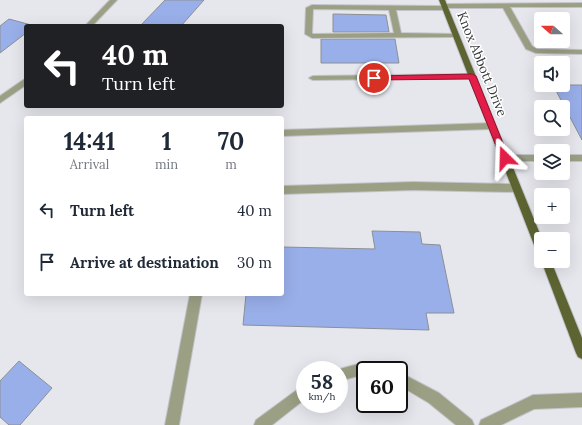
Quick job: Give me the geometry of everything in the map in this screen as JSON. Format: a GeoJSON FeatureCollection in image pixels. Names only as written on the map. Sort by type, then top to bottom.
{"type":"FeatureCollection","features":[{"type":"Feature","properties":{"kind":"main road","name":"Knox Abbott Drive"},"geometry":{"type":"LineString","coordinates":[[444,5],[534,233]]}},
{"type":"Feature","properties":{"kind":"main road"},"geometry":{"type":"LineString","coordinates":[[549,268],[582,353]]}},
{"type":"Feature","properties":{"kind":"street"},"geometry":{"type":"LineString","coordinates":[[90,24],[114,0]]}},
{"type":"Feature","properties":{"kind":"street"},"geometry":{"type":"LineString","coordinates":[[456,35],[310,36],[308,34],[310,7],[392,8],[444,5],[582,5]]}},
{"type":"Feature","properties":{"kind":"street"},"geometry":{"type":"LineString","coordinates":[[505,6],[530,47],[536,51],[582,52]]}},
{"type":"Feature","properties":{"kind":"street"},"geometry":{"type":"LineString","coordinates":[[392,8],[398,36]]}},
{"type":"Feature","properties":{"kind":"street"},"geometry":{"type":"LineString","coordinates":[[313,78],[472,76]]}},
{"type":"Feature","properties":{"kind":"street"},"geometry":{"type":"LineString","coordinates":[[0,100],[24,82]]}},
{"type":"Feature","properties":{"kind":"street"},"geometry":{"type":"LineString","coordinates":[[284,133],[492,126]]}},
{"type":"Feature","properties":{"kind":"street"},"geometry":{"type":"LineString","coordinates":[[505,158],[534,158]]}},
{"type":"Feature","properties":{"kind":"street"},"geometry":{"type":"LineString","coordinates":[[570,158],[582,158]]}},
{"type":"Feature","properties":{"kind":"street"},"geometry":{"type":"LineString","coordinates":[[284,190],[413,186],[516,188]]}},
{"type":"Feature","properties":{"kind":"street"},"geometry":{"type":"LineString","coordinates":[[172,425],[196,296]]}},
{"type":"Feature","properties":{"kind":"street"},"geometry":{"type":"LineString","coordinates":[[408,383],[434,398],[467,425]]}},
{"type":"Feature","properties":{"kind":"street"},"geometry":{"type":"LineString","coordinates":[[261,425],[296,398]]}},
{"type":"Feature","properties":{"kind":"street"},"geometry":{"type":"LineString","coordinates":[[486,425],[533,402],[582,400]]}},
{"type":"Feature","properties":{"kind":"building"},"geometry":{"type":"Polygon","coordinates":[[[165,0],[204,0],[183,24],[142,24],[165,0]]]}},
{"type":"Feature","properties":{"kind":"building"},"geometry":{"type":"Polygon","coordinates":[[[333,14],[386,15],[389,32],[333,32],[333,14]]]}},
{"type":"Feature","properties":{"kind":"building"},"geometry":{"type":"Polygon","coordinates":[[[9,19],[28,24],[24,24],[24,35],[0,53],[0,26],[9,19]]]}},
{"type":"Feature","properties":{"kind":"building"},"geometry":{"type":"Polygon","coordinates":[[[321,39],[395,39],[399,63],[321,63],[321,39]]]}},
{"type":"Feature","properties":{"kind":"building"},"geometry":{"type":"Polygon","coordinates":[[[570,85],[582,85],[582,140],[570,117],[570,100],[561,100],[557,92],[570,92],[570,85]]]}},
{"type":"Feature","properties":{"kind":"building"},"geometry":{"type":"Polygon","coordinates":[[[372,231],[420,232],[422,244],[440,245],[454,313],[426,313],[429,330],[243,325],[246,296],[284,296],[284,247],[375,249],[372,231]]]}},
{"type":"Feature","properties":{"kind":"building"},"geometry":{"type":"Polygon","coordinates":[[[19,361],[52,388],[20,425],[9,425],[0,417],[0,381],[19,361]]]}},
{"type":"Feature","properties":{"kind":"route"},"geometry":{"type":"LineString","coordinates":[[374,78],[435,78],[472,76],[505,158]]}}]}
